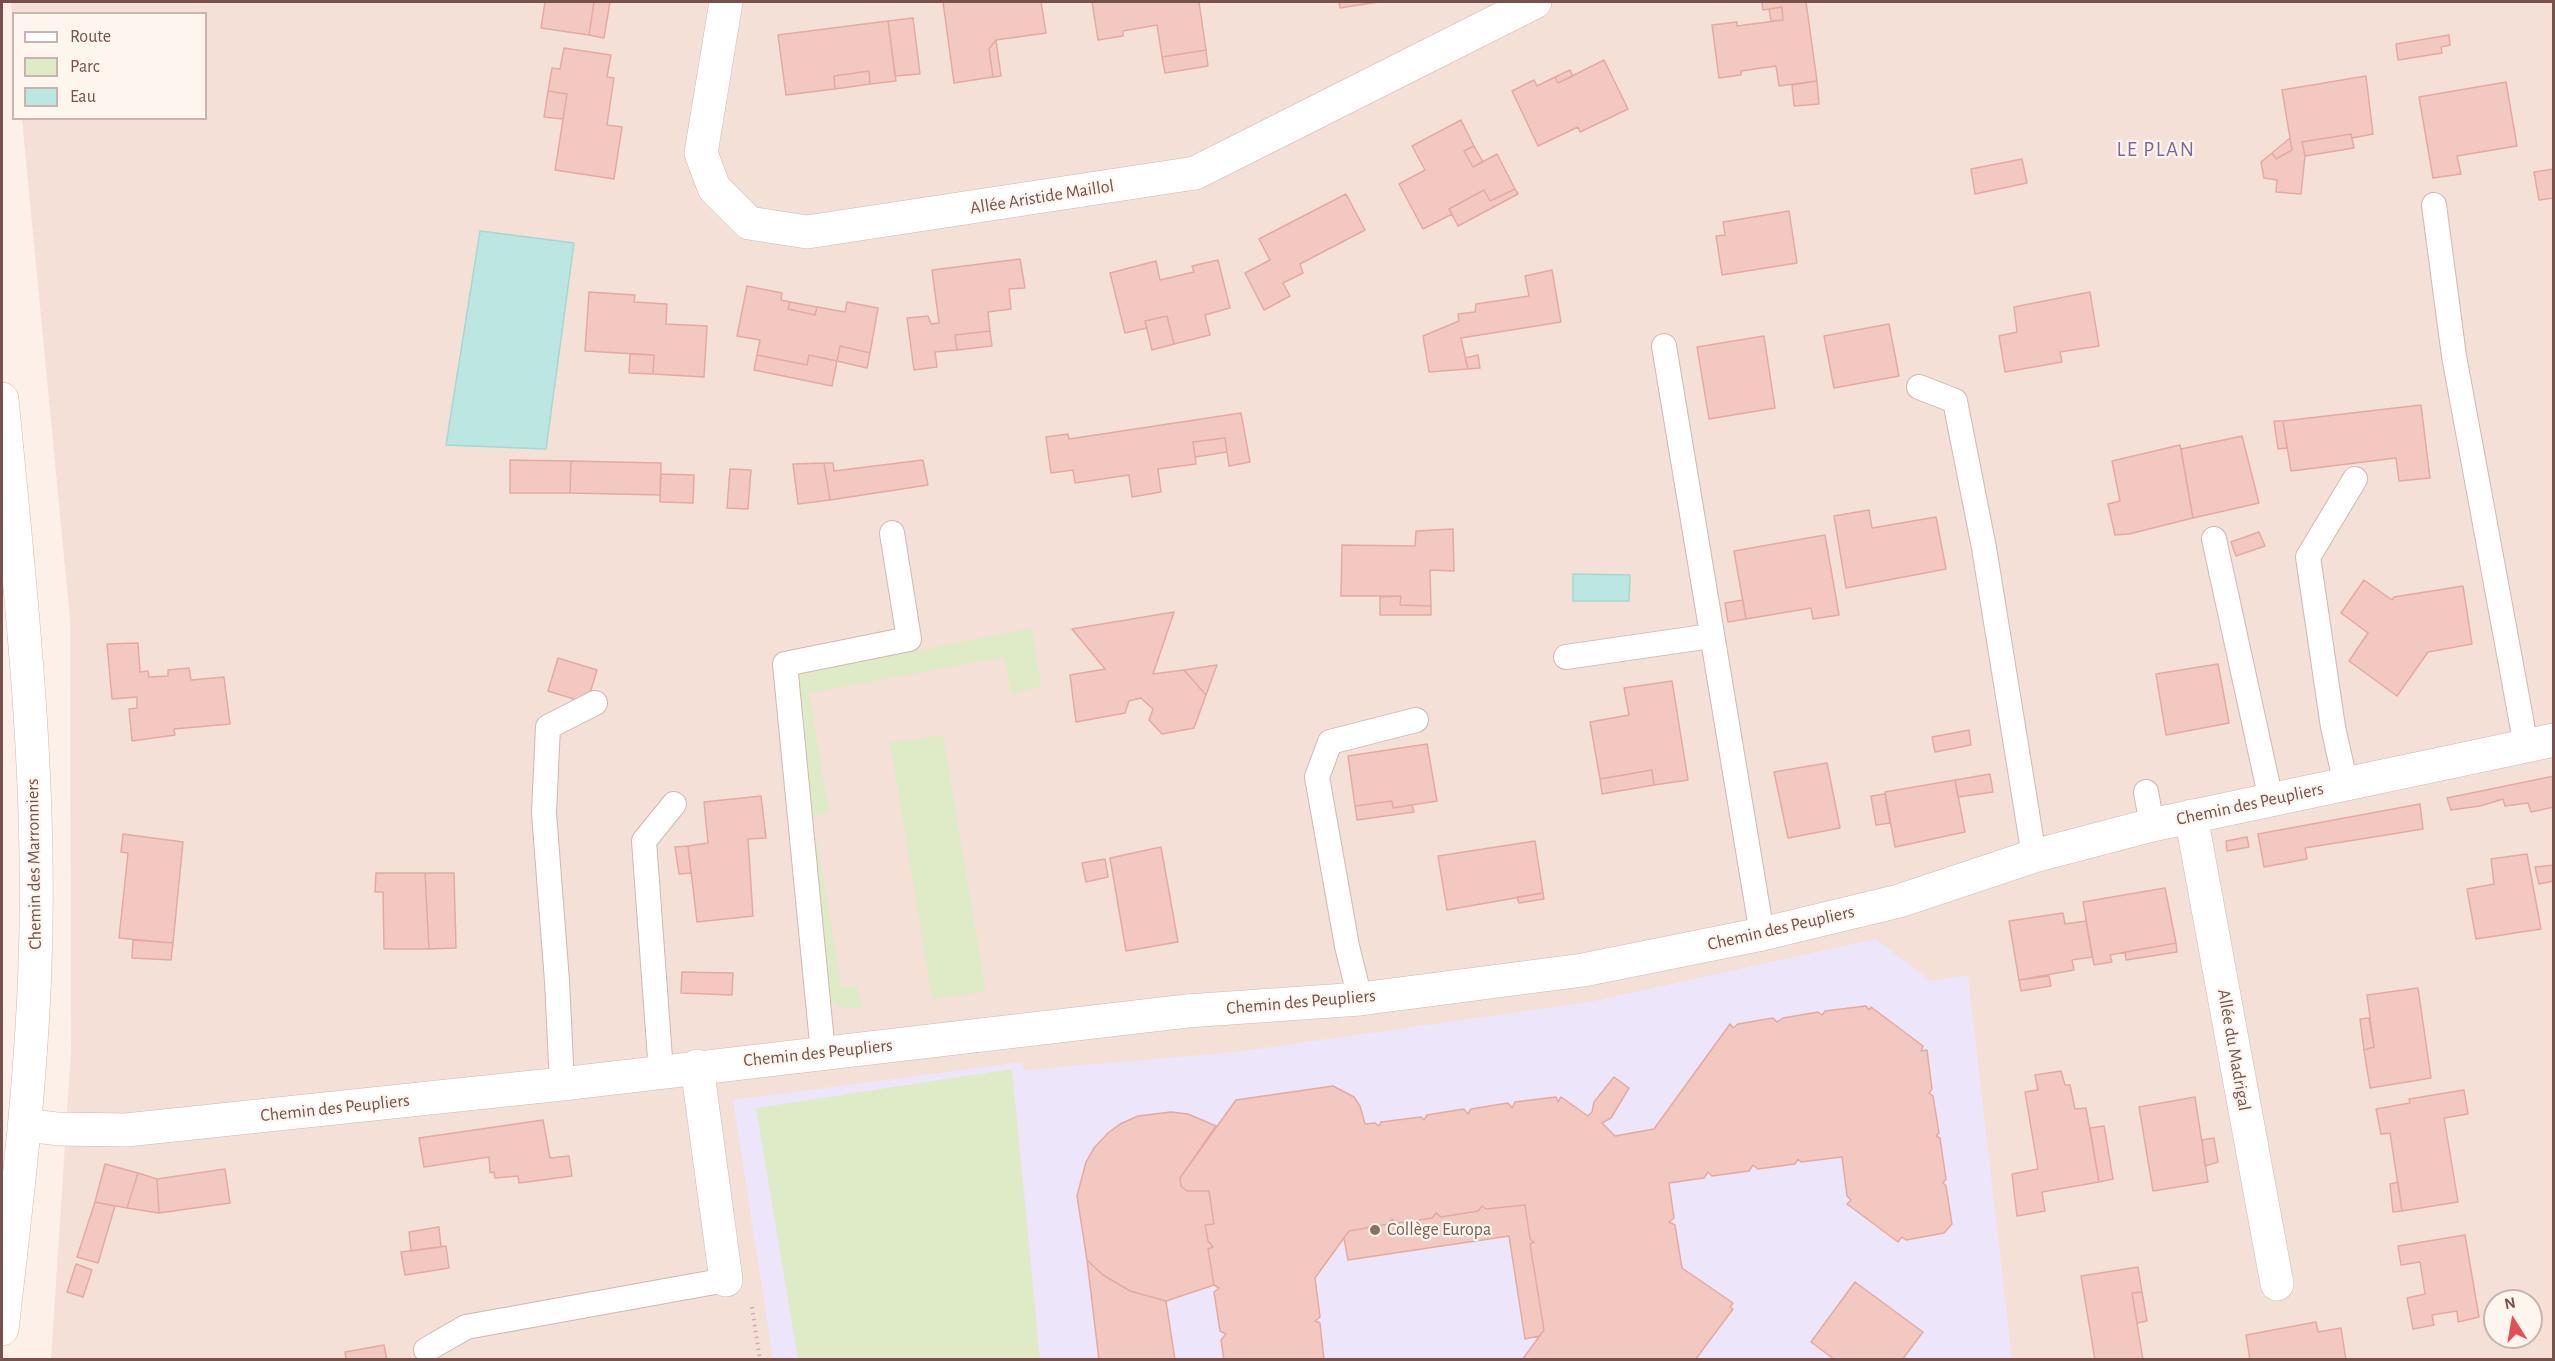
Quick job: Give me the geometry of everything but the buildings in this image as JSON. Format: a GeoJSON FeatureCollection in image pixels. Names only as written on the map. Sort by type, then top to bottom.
{"type":"FeatureCollection","features":[{"type":"Feature","properties":{"kind":"street","name":"Allée Aristide Maillol"},"geometry":{"type":"LineString","coordinates":[[726,2],[701,153],[714,188],[749,223],[807,232],[1195,173],[1535,2]]}},
{"type":"Feature","properties":{"kind":"street","name":"Chemin des Marronniers"},"geometry":{"type":"LineString","coordinates":[[2,399],[24,625],[36,851],[36,965],[26,1125],[2,1329]]}},
{"type":"Feature","properties":{"kind":"street","name":"Chemin des Peupliers"},"geometry":{"type":"LineString","coordinates":[[26,1125],[58,1129],[126,1130],[562,1084],[697,1066],[1187,1011],[1360,999],[1583,970],[1762,934],[1899,901],[2034,856],[2152,825],[2540,743]]}},
{"type":"Feature","properties":{"kind":"street","name":"Allée du Madrigal"},"geometry":{"type":"LineString","coordinates":[[2192,816],[2277,1284]]}},
{"type":"Feature","properties":{"kind":"street"},"geometry":{"type":"LineString","coordinates":[[697,1066],[726,1280]]}},
{"type":"Feature","properties":{"kind":"lane"},"geometry":{"type":"LineString","coordinates":[[2434,206],[2454,356],[2540,743]]}},
{"type":"Feature","properties":{"kind":"lane"},"geometry":{"type":"LineString","coordinates":[[1664,346],[1762,934]]}},
{"type":"Feature","properties":{"kind":"lane"},"geometry":{"type":"LineString","coordinates":[[1918,387],[1955,401],[1984,548],[2034,856]]}},
{"type":"Feature","properties":{"kind":"lane"},"geometry":{"type":"LineString","coordinates":[[2346,785],[2333,727],[2308,558],[2355,479]]}},
{"type":"Feature","properties":{"kind":"lane"},"geometry":{"type":"LineString","coordinates":[[824,1053],[785,664],[909,639],[892,533]]}},
{"type":"Feature","properties":{"kind":"lane"},"geometry":{"type":"LineString","coordinates":[[2214,539],[2271,800]]}},
{"type":"Feature","properties":{"kind":"lane"},"geometry":{"type":"LineString","coordinates":[[1566,657],[1712,636]]}},
{"type":"Feature","properties":{"kind":"lane"},"geometry":{"type":"LineString","coordinates":[[562,1084],[557,981],[544,813],[548,727],[595,703]]}},
{"type":"Feature","properties":{"kind":"lane"},"geometry":{"type":"LineString","coordinates":[[1360,999],[1347,946],[1317,777],[1330,742],[1416,720]]}},
{"type":"Feature","properties":{"kind":"lane"},"geometry":{"type":"LineString","coordinates":[[2146,792],[2152,825]]}},
{"type":"Feature","properties":{"kind":"lane"},"geometry":{"type":"LineString","coordinates":[[661,1072],[644,842],[674,804]]}},
{"type":"Feature","properties":{"kind":"lane"},"geometry":{"type":"LineString","coordinates":[[426,1350],[466,1327],[726,1280]]}},
{"type":"Feature","properties":{"kind":"shaded area"},"geometry":{"type":"Polygon","coordinates":[[[11,2],[2553,2],[2553,1359],[51,1359],[71,1052],[70,619],[22,120],[207,120],[207,12],[12,12],[12,16],[11,2]]]}},
{"type":"Feature","properties":{"kind":"shaded area","name":"Collège Europa"},"geometry":{"type":"Polygon","coordinates":[[[1876,939],[1931,981],[1968,975],[2012,1359],[773,1359],[733,1100],[1022,1062],[1024,1070],[1236,1052],[1589,1002],[1876,939]]]}},
{"type":"Feature","properties":{"kind":"green space"},"geometry":{"type":"Polygon","coordinates":[[[1032,628],[1041,687],[1011,693],[1004,657],[809,693],[829,813],[813,816],[797,674],[1032,628]]]}},
{"type":"Feature","properties":{"kind":"green space"},"geometry":{"type":"Polygon","coordinates":[[[943,735],[986,991],[932,999],[890,743],[943,735]]]}},
{"type":"Feature","properties":{"kind":"green space"},"geometry":{"type":"Polygon","coordinates":[[[817,842],[842,988],[857,986],[862,1008],[840,1007],[831,1001],[814,843],[817,842]]]}},
{"type":"Feature","properties":{"kind":"green space"},"geometry":{"type":"Polygon","coordinates":[[[1012,1069],[1040,1359],[798,1359],[756,1108],[1012,1069]]]}},
{"type":"Feature","properties":{"kind":"water"},"geometry":{"type":"Polygon","coordinates":[[[480,231],[574,243],[546,449],[446,445],[480,231]]]}},
{"type":"Feature","properties":{"kind":"water"},"geometry":{"type":"Polygon","coordinates":[[[1573,574],[1630,575],[1629,601],[1573,601],[1573,574]]]}},
{"type":"Feature","properties":{"kind":"place","name":"Collège Europa"},"geometry":{"type":"Point","coordinates":[1375,1230]}},
{"type":"Feature","properties":{"kind":"district","name":"LE PLAN"},"geometry":{"type":"Point","coordinates":[2156,150]}}]}
